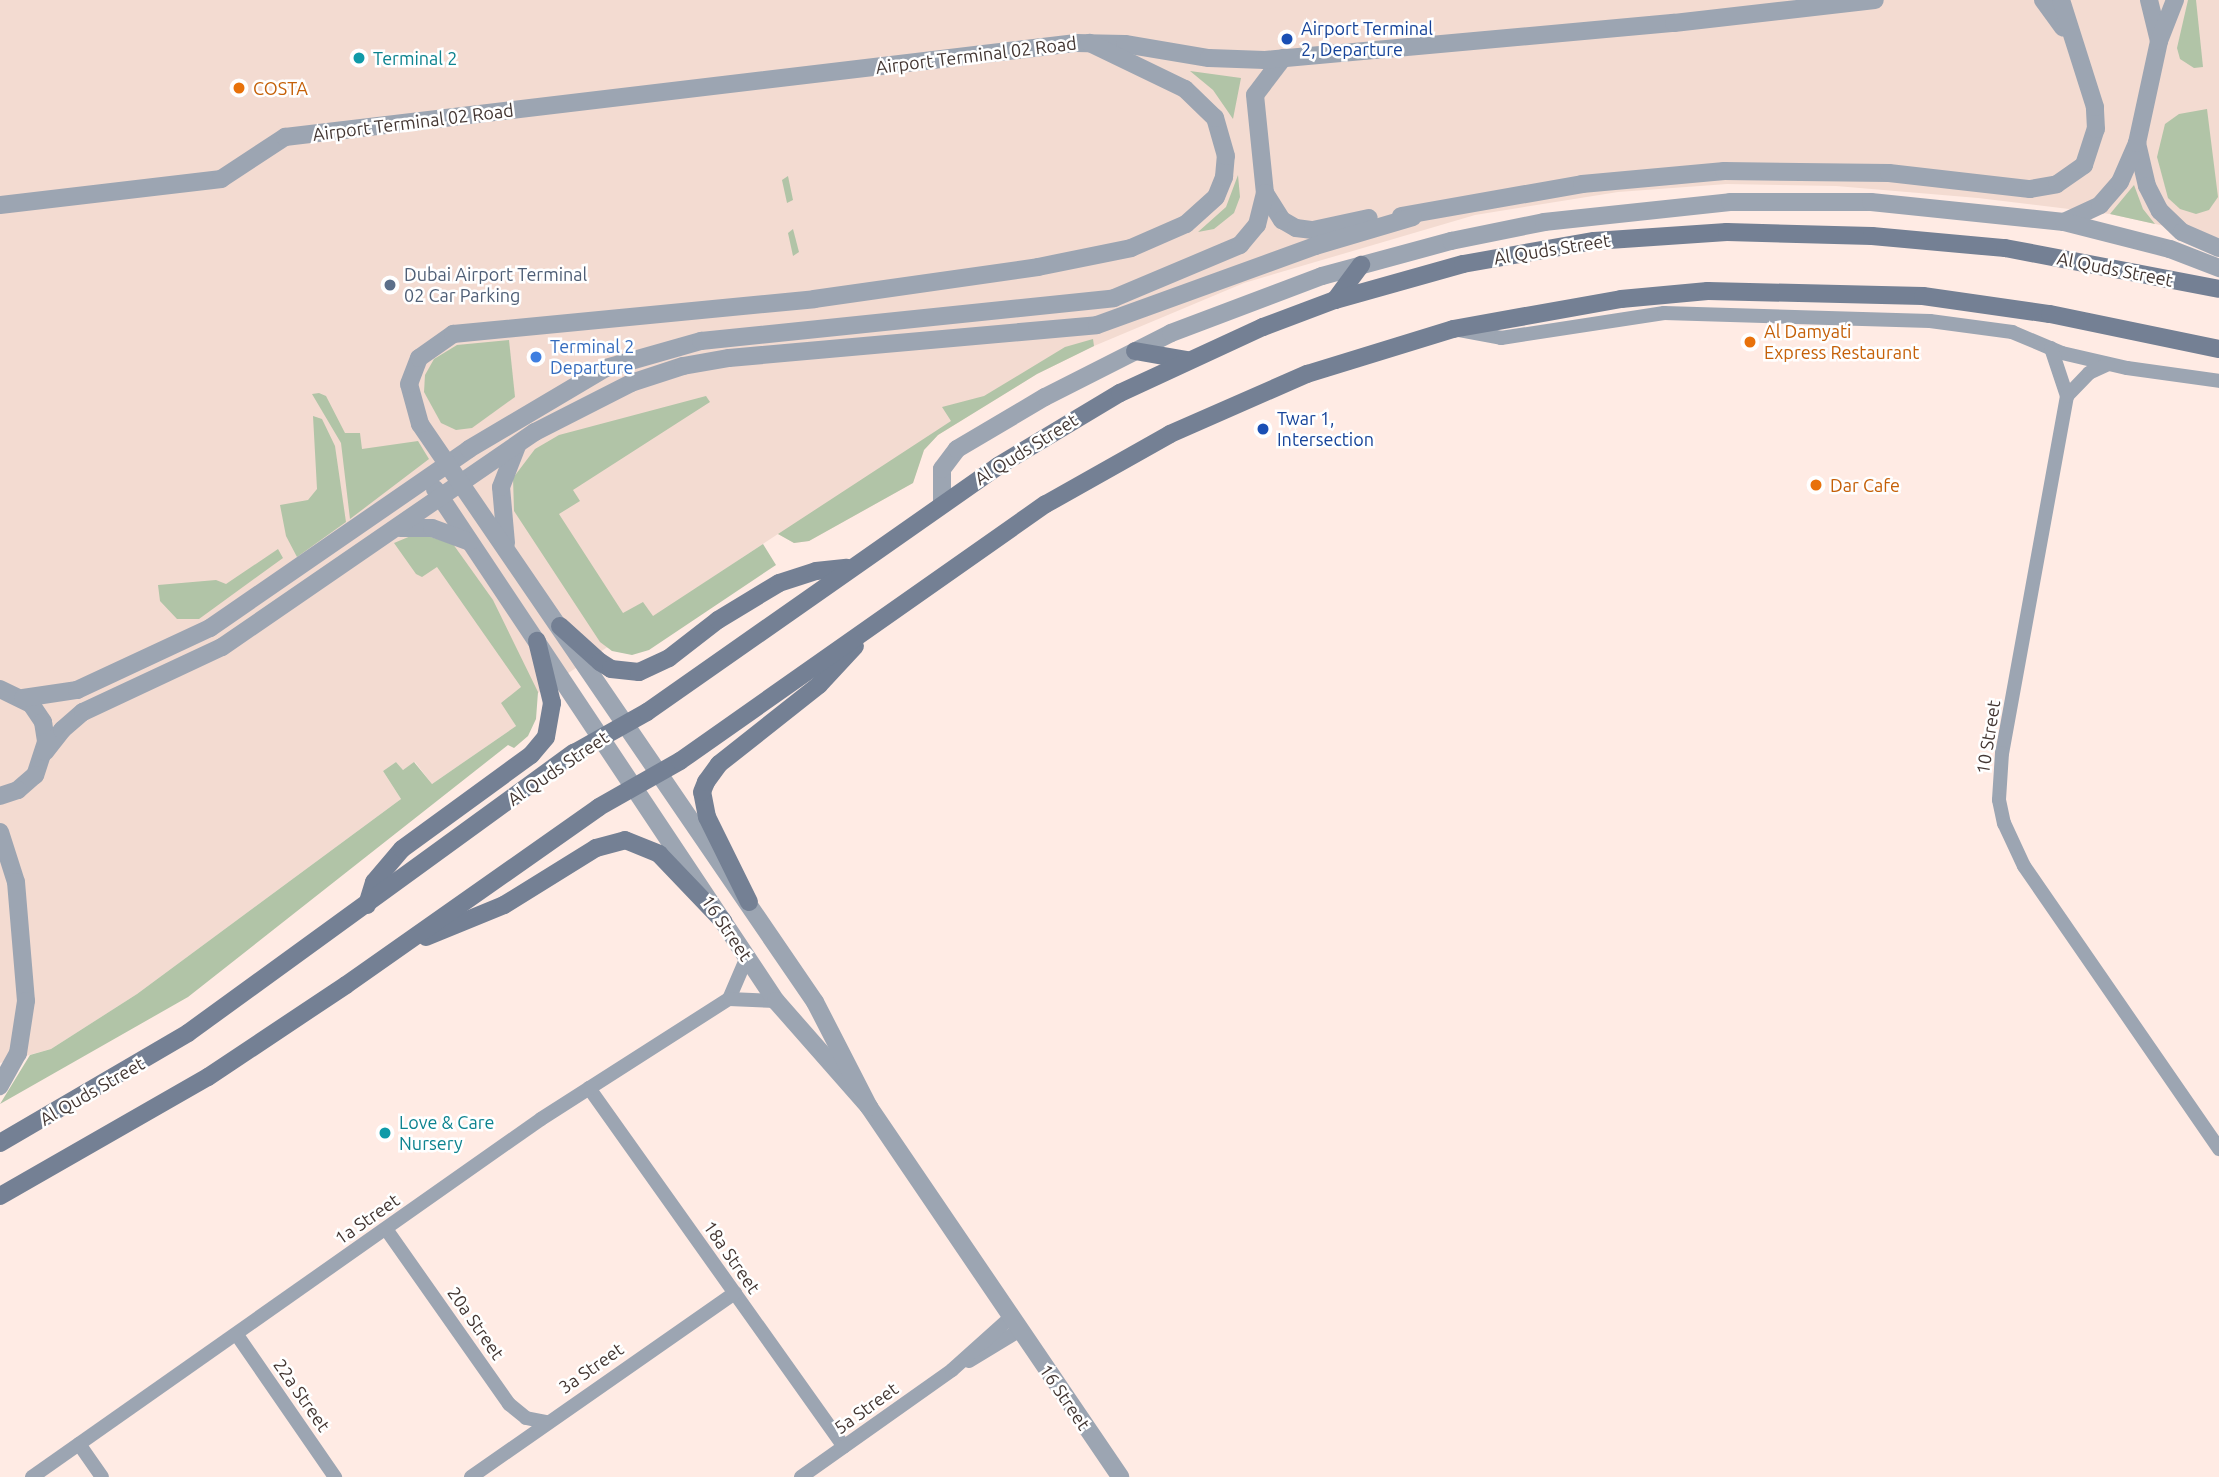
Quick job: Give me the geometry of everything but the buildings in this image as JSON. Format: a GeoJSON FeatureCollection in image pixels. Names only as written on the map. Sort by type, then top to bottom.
{"type":"FeatureCollection","features":[{"type":"Feature","properties":{"kind":"main road","name":"Al Quds Street"},"geometry":{"type":"LineString","coordinates":[[0,1143],[188,1033],[601,737],[626,723],[942,503],[1051,432],[1187,360],[1335,300],[1464,264],[1529,251],[1608,239],[1727,232],[1872,236],[1979,245],[2219,289]]}},
{"type":"Feature","properties":{"kind":"main road"},"geometry":{"type":"LineString","coordinates":[[1335,300],[1361,265]]}},
{"type":"Feature","properties":{"kind":"main road"},"geometry":{"type":"LineString","coordinates":[[0,1196],[208,1077],[403,946],[599,807],[659,774],[1046,504],[1170,435],[1350,358],[1453,329],[1658,296],[1858,291],[1987,303],[2219,349]]}},
{"type":"Feature","properties":{"kind":"main road"},"geometry":{"type":"LineString","coordinates":[[1135,351],[1187,360]]}},
{"type":"Feature","properties":{"kind":"main road"},"geometry":{"type":"LineString","coordinates":[[559,626],[611,669],[639,672],[669,658],[718,620],[779,583],[816,571],[851,568]]}},
{"type":"Feature","properties":{"kind":"main road"},"geometry":{"type":"LineString","coordinates":[[749,902],[706,817],[702,801],[706,782],[719,764],[819,685],[867,629]]}},
{"type":"Feature","properties":{"kind":"main road"},"geometry":{"type":"LineString","coordinates":[[367,905],[374,882],[402,849],[531,755],[546,737],[552,703],[537,641]]}},
{"type":"Feature","properties":{"kind":"main road"},"geometry":{"type":"LineString","coordinates":[[403,946],[504,905],[615,841],[634,841],[659,853],[723,921]]}},
{"type":"Feature","properties":{"kind":"street"},"geometry":{"type":"LineString","coordinates":[[1090,43],[1227,59],[1283,58],[1674,23],[1875,0]]}},
{"type":"Feature","properties":{"kind":"street"},"geometry":{"type":"LineString","coordinates":[[2043,0],[2072,43]]}},
{"type":"Feature","properties":{"kind":"street"},"geometry":{"type":"LineString","coordinates":[[0,796],[27,784],[62,730],[83,712],[222,647],[520,443],[602,395],[683,366],[1077,329],[1140,313],[1315,246],[1413,217],[1556,188],[1724,171],[1877,173],[2048,187],[2084,165],[2096,130],[2095,107],[2072,43],[2061,0]]}},
{"type":"Feature","properties":{"kind":"street"},"geometry":{"type":"LineString","coordinates":[[2149,0],[2159,41]]}},
{"type":"Feature","properties":{"kind":"street"},"geometry":{"type":"LineString","coordinates":[[2064,222],[2108,198],[2137,143],[2159,41],[2175,0]]}},
{"type":"Feature","properties":{"kind":"street","name":"Airport Terminal 02 Road"},"geometry":{"type":"LineString","coordinates":[[0,205],[220,179],[285,137],[1090,43],[1185,89],[1215,118],[1226,156],[1224,177],[1216,197],[1186,224],[1131,248],[1076,262],[814,299],[453,334],[424,352],[409,384],[413,412],[462,483]]}},
{"type":"Feature","properties":{"kind":"street"},"geometry":{"type":"LineString","coordinates":[[23,698],[77,690],[210,628],[448,463],[581,380],[668,348],[1080,304],[1127,293],[1240,245],[1256,225],[1265,193],[1255,95],[1283,58]]}},
{"type":"Feature","properties":{"kind":"street"},"geometry":{"type":"LineString","coordinates":[[2137,143],[2147,186],[2160,211],[2182,232],[2219,248]]}},
{"type":"Feature","properties":{"kind":"street"},"geometry":{"type":"LineString","coordinates":[[1265,193],[1282,220],[1304,230],[1369,218],[1413,217]]}},
{"type":"Feature","properties":{"kind":"street"},"geometry":{"type":"LineString","coordinates":[[942,503],[942,469],[950,454],[1135,351],[1246,302],[1361,265],[1520,226],[1683,205],[1871,202],[2064,222],[2170,248],[2219,268]]}},
{"type":"Feature","properties":{"kind":"street"},"geometry":{"type":"LineString","coordinates":[[1453,329],[1501,338],[1664,313],[1873,317],[1988,327],[2108,364],[2219,382]]}},
{"type":"Feature","properties":{"kind":"street","name":"10 Street"},"geometry":{"type":"LineString","coordinates":[[2051,348],[2067,396],[2007,729],[1999,800],[2012,845],[2219,1149]]}},
{"type":"Feature","properties":{"kind":"street"},"geometry":{"type":"LineString","coordinates":[[2067,396],[2089,373],[2108,364]]}},
{"type":"Feature","properties":{"kind":"street"},"geometry":{"type":"LineString","coordinates":[[508,550],[501,487],[520,443]]}},
{"type":"Feature","properties":{"kind":"street"},"geometry":{"type":"LineString","coordinates":[[427,478],[601,737]]}},
{"type":"Feature","properties":{"kind":"street"},"geometry":{"type":"LineString","coordinates":[[462,483],[626,723]]}},
{"type":"Feature","properties":{"kind":"street"},"geometry":{"type":"LineString","coordinates":[[397,529],[432,528],[470,542]]}},
{"type":"Feature","properties":{"kind":"street"},"geometry":{"type":"LineString","coordinates":[[0,689],[23,698],[43,722],[46,752]]}},
{"type":"Feature","properties":{"kind":"street","name":"16 Street"},"geometry":{"type":"LineString","coordinates":[[626,723],[827,1021],[869,1107]]}},
{"type":"Feature","properties":{"kind":"street","name":"16 Street"},"geometry":{"type":"LineString","coordinates":[[601,737],[776,1001],[869,1107],[1120,1477]]}},
{"type":"Feature","properties":{"kind":"street"},"geometry":{"type":"LineString","coordinates":[[0,832],[16,882],[26,1000],[18,1053],[0,1086]]}},
{"type":"Feature","properties":{"kind":"street"},"geometry":{"type":"LineString","coordinates":[[747,957],[729,999],[776,1001]]}},
{"type":"Feature","properties":{"kind":"street","name":"1a Street"},"geometry":{"type":"LineString","coordinates":[[32,1477],[589,1088],[729,999]]}},
{"type":"Feature","properties":{"kind":"street","name":"18a Street"},"geometry":{"type":"LineString","coordinates":[[589,1088],[844,1447]]}},
{"type":"Feature","properties":{"kind":"street","name":"20a Street"},"geometry":{"type":"LineString","coordinates":[[386,1229],[509,1404],[526,1418],[547,1422]]}},
{"type":"Feature","properties":{"kind":"street","name":"3a Street"},"geometry":{"type":"LineString","coordinates":[[471,1477],[734,1293]]}},
{"type":"Feature","properties":{"kind":"street","name":"5a Street"},"geometry":{"type":"LineString","coordinates":[[801,1477],[1016,1324]]}},
{"type":"Feature","properties":{"kind":"street","name":"22a Street"},"geometry":{"type":"LineString","coordinates":[[237,1335],[335,1477]]}},
{"type":"Feature","properties":{"kind":"street"},"geometry":{"type":"LineString","coordinates":[[79,1444],[102,1477]]}},
{"type":"Feature","properties":{"kind":"shaded area"},"geometry":{"type":"Polygon","coordinates":[[[0,0],[2219,0],[2219,238],[2110,214],[1978,198],[1836,186],[1727,184],[1618,192],[1475,215],[1244,283],[1094,346],[1037,374],[938,435],[924,450],[913,483],[809,541],[794,543],[778,534],[508,713],[516,726],[432,784],[415,762],[403,770],[396,762],[383,771],[401,799],[137,994],[51,1049],[0,1063],[0,0]]]}},
{"type":"Feature","properties":{"kind":"green space"},"geometry":{"type":"Polygon","coordinates":[[[2188,0],[2196,0],[2203,67],[2194,68],[2180,59],[2177,48],[2188,0]]]}},
{"type":"Feature","properties":{"kind":"green space"},"geometry":{"type":"Polygon","coordinates":[[[1190,71],[1241,78],[1233,119],[1213,90],[1190,71]]]}},
{"type":"Feature","properties":{"kind":"green space"},"geometry":{"type":"Polygon","coordinates":[[[2207,109],[2218,197],[2209,210],[2196,214],[2180,209],[2168,198],[2157,157],[2165,124],[2179,114],[2207,109]]]}},
{"type":"Feature","properties":{"kind":"green space"},"geometry":{"type":"Polygon","coordinates":[[[1238,175],[1240,197],[1234,213],[1214,229],[1198,232],[1226,207],[1238,175]]]}},
{"type":"Feature","properties":{"kind":"green space"},"geometry":{"type":"Polygon","coordinates":[[[788,176],[793,200],[787,203],[782,180],[788,176]]]}},
{"type":"Feature","properties":{"kind":"green space"},"geometry":{"type":"Polygon","coordinates":[[[2134,185],[2143,209],[2155,224],[2110,214],[2134,185]]]}},
{"type":"Feature","properties":{"kind":"green space"},"geometry":{"type":"Polygon","coordinates":[[[793,229],[799,252],[793,256],[788,233],[793,229]]]}},
{"type":"Feature","properties":{"kind":"green space"},"geometry":{"type":"Polygon","coordinates":[[[1093,339],[1094,346],[1037,374],[938,435],[924,450],[913,483],[809,541],[794,543],[778,534],[951,421],[942,407],[984,396],[1065,347],[1093,339]]]}},
{"type":"Feature","properties":{"kind":"green space"},"geometry":{"type":"Polygon","coordinates":[[[509,340],[515,397],[472,428],[456,430],[441,423],[424,392],[425,375],[434,359],[457,345],[509,340]]]}},
{"type":"Feature","properties":{"kind":"green space"},"geometry":{"type":"Polygon","coordinates":[[[312,394],[326,396],[345,433],[360,433],[362,449],[418,441],[429,459],[350,519],[341,443],[312,394]]]}},
{"type":"Feature","properties":{"kind":"green space"},"geometry":{"type":"Polygon","coordinates":[[[706,396],[710,402],[573,490],[580,501],[559,514],[623,613],[643,602],[653,616],[763,544],[776,565],[649,650],[632,655],[612,651],[600,642],[514,511],[513,478],[535,449],[559,435],[706,396]]]}},
{"type":"Feature","properties":{"kind":"green space"},"geometry":{"type":"Polygon","coordinates":[[[313,416],[322,419],[335,446],[346,522],[297,557],[286,536],[280,505],[308,500],[317,489],[313,416]]]}},
{"type":"Feature","properties":{"kind":"green space"},"geometry":{"type":"Polygon","coordinates":[[[418,533],[453,544],[493,600],[538,692],[536,719],[528,736],[514,748],[508,745],[188,997],[0,1104],[30,1055],[51,1049],[137,994],[401,799],[383,771],[396,762],[403,770],[414,762],[432,784],[516,726],[501,703],[521,687],[437,567],[422,577],[416,574],[394,543],[418,533]]]}},
{"type":"Feature","properties":{"kind":"green space"},"geometry":{"type":"Polygon","coordinates":[[[278,549],[283,558],[199,619],[177,619],[160,601],[158,585],[216,580],[226,584],[278,549]]]}},
{"type":"Feature","properties":{"kind":"place","name":"Airport Terminal 2, Departure"},"geometry":{"type":"Point","coordinates":[1287,39]}},
{"type":"Feature","properties":{"kind":"place","name":"Terminal 2"},"geometry":{"type":"Point","coordinates":[359,58]}},
{"type":"Feature","properties":{"kind":"place","name":"COSTA"},"geometry":{"type":"Point","coordinates":[239,88]}},
{"type":"Feature","properties":{"kind":"place","name":"Dubai Airport Terminal 02 Car Parking"},"geometry":{"type":"Point","coordinates":[390,285]}},
{"type":"Feature","properties":{"kind":"place","name":"Al Damyati Express Restaurant"},"geometry":{"type":"Point","coordinates":[1750,342]}},
{"type":"Feature","properties":{"kind":"place","name":"Terminal 2 Departure"},"geometry":{"type":"Point","coordinates":[536,357]}},
{"type":"Feature","properties":{"kind":"place","name":"Twar 1, Intersection"},"geometry":{"type":"Point","coordinates":[1263,429]}},
{"type":"Feature","properties":{"kind":"place","name":"Dar Cafe"},"geometry":{"type":"Point","coordinates":[1816,485]}},
{"type":"Feature","properties":{"kind":"place","name":"Love & Care Nursery"},"geometry":{"type":"Point","coordinates":[385,1133]}}]}
